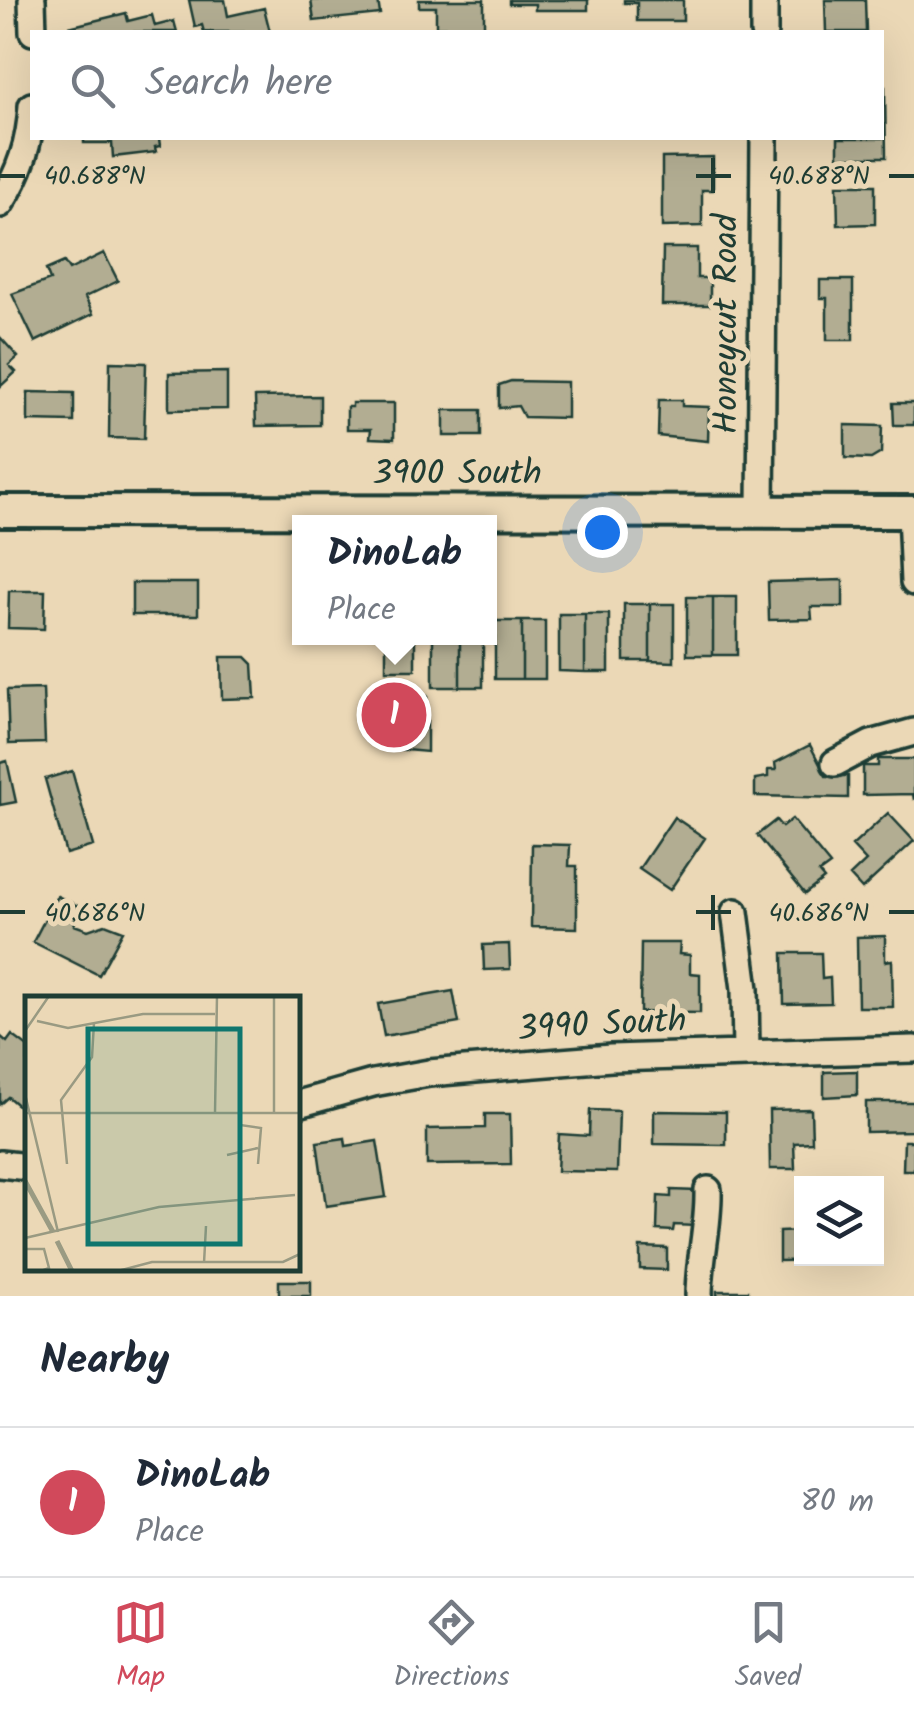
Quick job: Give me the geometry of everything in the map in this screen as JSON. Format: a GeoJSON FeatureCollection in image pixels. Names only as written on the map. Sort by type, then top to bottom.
{"type":"FeatureCollection","features":[{"type":"Feature","properties":{"kind":"main road","name":"3900 South"},"geometry":{"type":"LineString","coordinates":[[0,511],[912,512]]}},
{"type":"Feature","properties":{"kind":"street"},"geometry":{"type":"LineString","coordinates":[[32,0],[32,30]]}},
{"type":"Feature","properties":{"kind":"street"},"geometry":{"type":"LineString","coordinates":[[764,0],[764,30]]}},
{"type":"Feature","properties":{"kind":"street"},"geometry":{"type":"LineString","coordinates":[[0,204],[20,170],[30,123]]}},
{"type":"Feature","properties":{"kind":"street","name":"Honeycut Road"},"geometry":{"type":"LineString","coordinates":[[761,510],[764,140]]}},
{"type":"Feature","properties":{"kind":"street"},"geometry":{"type":"LineString","coordinates":[[912,512],[914,582]]}},
{"type":"Feature","properties":{"kind":"street"},"geometry":{"type":"LineString","coordinates":[[835,762],[872,744],[914,732]]}},
{"type":"Feature","properties":{"kind":"street"},"geometry":{"type":"LineString","coordinates":[[735,912],[745,989],[746,1054]]}},
{"type":"Feature","properties":{"kind":"street","name":"3990 South"},"geometry":{"type":"LineString","coordinates":[[300,1103],[372,1083],[429,1073],[612,1058],[914,1049]]}},
{"type":"Feature","properties":{"kind":"street"},"geometry":{"type":"LineString","coordinates":[[0,1164],[25,1167]]}},
{"type":"Feature","properties":{"kind":"street"},"geometry":{"type":"LineString","coordinates":[[699,1296],[708,1190]]}},
{"type":"Feature","properties":{"kind":"building"},"geometry":{"type":"Polygon","coordinates":[[[189,0],[225,0],[228,16],[264,8],[270,30],[203,30],[202,25],[195,27],[189,0]]]}},
{"type":"Feature","properties":{"kind":"building"},"geometry":{"type":"Polygon","coordinates":[[[311,0],[378,0],[380,14],[314,21],[311,0]]]}},
{"type":"Feature","properties":{"kind":"building"},"geometry":{"type":"Polygon","coordinates":[[[419,0],[484,0],[484,27],[436,27],[436,7],[419,7],[419,0]]]}},
{"type":"Feature","properties":{"kind":"building"},"geometry":{"type":"Polygon","coordinates":[[[509,0],[588,0],[588,10],[535,10],[535,4],[509,4],[509,0]]]}},
{"type":"Feature","properties":{"kind":"building"},"geometry":{"type":"Polygon","coordinates":[[[624,0],[683,0],[683,21],[637,21],[637,3],[624,0]]]}},
{"type":"Feature","properties":{"kind":"building"},"geometry":{"type":"Polygon","coordinates":[[[825,0],[865,0],[866,30],[826,30],[825,0]]]}},
{"type":"Feature","properties":{"kind":"building"},"geometry":{"type":"Polygon","coordinates":[[[126,13],[128,21],[152,15],[155,26],[174,21],[176,30],[66,30],[126,13]]]}},
{"type":"Feature","properties":{"kind":"building"},"geometry":{"type":"Polygon","coordinates":[[[885,87],[886,157],[838,157],[838,140],[884,140],[885,87]]]}},
{"type":"Feature","properties":{"kind":"building"},"geometry":{"type":"Polygon","coordinates":[[[159,140],[160,146],[155,147],[156,152],[113,157],[112,143],[84,143],[159,140]]]}},
{"type":"Feature","properties":{"kind":"building"},"geometry":{"type":"Polygon","coordinates":[[[713,157],[713,190],[702,190],[702,226],[662,227],[662,158],[713,157]]]}},
{"type":"Feature","properties":{"kind":"building"},"geometry":{"type":"Polygon","coordinates":[[[837,185],[875,185],[875,224],[838,225],[837,185]]]}},
{"type":"Feature","properties":{"kind":"building"},"geometry":{"type":"Polygon","coordinates":[[[663,248],[697,248],[697,278],[710,278],[710,305],[662,305],[663,248]]]}},
{"type":"Feature","properties":{"kind":"building"},"geometry":{"type":"Polygon","coordinates":[[[104,253],[118,281],[85,297],[93,314],[35,342],[12,294],[50,280],[46,270],[64,262],[69,270],[104,253]]]}},
{"type":"Feature","properties":{"kind":"building"},"geometry":{"type":"Polygon","coordinates":[[[820,280],[853,280],[853,340],[827,340],[827,298],[820,298],[820,280]]]}},
{"type":"Feature","properties":{"kind":"building"},"geometry":{"type":"Polygon","coordinates":[[[0,337],[18,357],[9,365],[16,372],[1,386],[0,337]]]}},
{"type":"Feature","properties":{"kind":"building"},"geometry":{"type":"Polygon","coordinates":[[[110,362],[146,363],[144,439],[109,438],[110,362]]]}},
{"type":"Feature","properties":{"kind":"building"},"geometry":{"type":"Polygon","coordinates":[[[227,372],[227,409],[169,410],[169,373],[227,372]]]}},
{"type":"Feature","properties":{"kind":"building"},"geometry":{"type":"Polygon","coordinates":[[[511,381],[567,382],[567,418],[524,417],[518,406],[499,408],[499,385],[511,381]]]}},
{"type":"Feature","properties":{"kind":"building"},"geometry":{"type":"Polygon","coordinates":[[[28,392],[74,393],[74,422],[28,421],[28,392]]]}},
{"type":"Feature","properties":{"kind":"building"},"geometry":{"type":"Polygon","coordinates":[[[320,396],[320,425],[256,426],[255,397],[320,396]]]}},
{"type":"Feature","properties":{"kind":"building"},"geometry":{"type":"Polygon","coordinates":[[[659,400],[682,400],[682,406],[709,407],[708,441],[658,436],[659,400]]]}},
{"type":"Feature","properties":{"kind":"building"},"geometry":{"type":"Polygon","coordinates":[[[352,403],[394,403],[394,439],[370,438],[371,429],[347,429],[347,407],[352,407],[352,403]]]}},
{"type":"Feature","properties":{"kind":"building"},"geometry":{"type":"Polygon","coordinates":[[[893,403],[914,403],[914,425],[894,425],[893,403]]]}},
{"type":"Feature","properties":{"kind":"building"},"geometry":{"type":"Polygon","coordinates":[[[444,410],[481,410],[481,436],[444,436],[444,410]]]}},
{"type":"Feature","properties":{"kind":"building"},"geometry":{"type":"Polygon","coordinates":[[[845,425],[882,426],[881,453],[871,459],[845,458],[845,425]]]}},
{"type":"Feature","properties":{"kind":"building"},"geometry":{"type":"Polygon","coordinates":[[[843,580],[843,607],[811,607],[812,619],[769,620],[768,582],[843,580]]]}},
{"type":"Feature","properties":{"kind":"building"},"geometry":{"type":"Polygon","coordinates":[[[132,583],[198,583],[198,615],[132,615],[132,583]]]}},
{"type":"Feature","properties":{"kind":"building"},"geometry":{"type":"Polygon","coordinates":[[[9,591],[45,591],[44,629],[8,628],[9,591]]]}},
{"type":"Feature","properties":{"kind":"building"},"geometry":{"type":"Polygon","coordinates":[[[687,597],[713,597],[713,655],[687,655],[687,597]]]}},
{"type":"Feature","properties":{"kind":"building"},"geometry":{"type":"Polygon","coordinates":[[[713,597],[737,597],[737,655],[713,655],[713,597]]]}},
{"type":"Feature","properties":{"kind":"building"},"geometry":{"type":"Polygon","coordinates":[[[624,604],[650,604],[650,661],[624,661],[624,604]]]}},
{"type":"Feature","properties":{"kind":"building"},"geometry":{"type":"Polygon","coordinates":[[[650,604],[674,604],[674,662],[650,661],[650,604]]]}},
{"type":"Feature","properties":{"kind":"building"},"geometry":{"type":"Polygon","coordinates":[[[559,614],[585,614],[585,672],[559,671],[559,614]]]}},
{"type":"Feature","properties":{"kind":"building"},"geometry":{"type":"Polygon","coordinates":[[[585,614],[609,614],[609,672],[585,672],[585,614]]]}},
{"type":"Feature","properties":{"kind":"building"},"geometry":{"type":"Polygon","coordinates":[[[497,621],[522,621],[522,679],[495,679],[497,621]]]}},
{"type":"Feature","properties":{"kind":"building"},"geometry":{"type":"Polygon","coordinates":[[[522,621],[545,621],[545,679],[522,679],[522,621]]]}},
{"type":"Feature","properties":{"kind":"building"},"geometry":{"type":"Polygon","coordinates":[[[386,645],[415,645],[415,670],[386,670],[386,645]]]}},
{"type":"Feature","properties":{"kind":"building"},"geometry":{"type":"Polygon","coordinates":[[[433,645],[460,645],[460,687],[433,687],[433,645]]]}},
{"type":"Feature","properties":{"kind":"building"},"geometry":{"type":"Polygon","coordinates":[[[460,645],[483,645],[483,687],[460,687],[460,645]]]}},
{"type":"Feature","properties":{"kind":"building"},"geometry":{"type":"Polygon","coordinates":[[[221,657],[246,657],[253,664],[255,698],[222,699],[221,657]]]}},
{"type":"Feature","properties":{"kind":"building"},"geometry":{"type":"Polygon","coordinates":[[[43,689],[45,743],[9,744],[7,690],[43,689]]]}},
{"type":"Feature","properties":{"kind":"building"},"geometry":{"type":"Polygon","coordinates":[[[383,696],[427,696],[427,752],[384,748],[384,728],[361,728],[361,701],[383,701],[383,696]]]}},
{"type":"Feature","properties":{"kind":"building"},"geometry":{"type":"Polygon","coordinates":[[[810,745],[826,776],[848,776],[848,798],[755,796],[755,779],[768,777],[768,770],[776,770],[775,763],[810,745]]]}},
{"type":"Feature","properties":{"kind":"building"},"geometry":{"type":"Polygon","coordinates":[[[878,759],[914,759],[914,800],[913,794],[863,795],[863,766],[878,766],[878,759]]]}},
{"type":"Feature","properties":{"kind":"building"},"geometry":{"type":"Polygon","coordinates":[[[7,761],[16,802],[0,805],[0,763],[7,761]]]}},
{"type":"Feature","properties":{"kind":"building"},"geometry":{"type":"Polygon","coordinates":[[[72,771],[93,846],[66,854],[45,779],[72,771]]]}},
{"type":"Feature","properties":{"kind":"building"},"geometry":{"type":"Polygon","coordinates":[[[888,813],[914,841],[862,889],[850,876],[866,861],[852,846],[888,813]]]}},
{"type":"Feature","properties":{"kind":"building"},"geometry":{"type":"Polygon","coordinates":[[[674,817],[705,838],[670,890],[639,869],[674,817]]]}},
{"type":"Feature","properties":{"kind":"building"},"geometry":{"type":"Polygon","coordinates":[[[792,819],[830,865],[819,873],[824,879],[805,894],[757,835],[776,820],[782,827],[792,819]]]}},
{"type":"Feature","properties":{"kind":"building"},"geometry":{"type":"Polygon","coordinates":[[[532,844],[570,845],[569,866],[577,866],[577,928],[531,927],[532,844]]]}},
{"type":"Feature","properties":{"kind":"building"},"geometry":{"type":"Polygon","coordinates":[[[57,896],[80,907],[74,925],[88,930],[105,924],[123,931],[99,975],[33,942],[57,896]]]}},
{"type":"Feature","properties":{"kind":"building"},"geometry":{"type":"Polygon","coordinates":[[[885,936],[885,961],[892,960],[893,1007],[858,1007],[857,937],[885,936]]]}},
{"type":"Feature","properties":{"kind":"building"},"geometry":{"type":"Polygon","coordinates":[[[641,943],[680,943],[679,954],[690,955],[690,973],[700,974],[700,1013],[640,1012],[641,943]]]}},
{"type":"Feature","properties":{"kind":"building"},"geometry":{"type":"Polygon","coordinates":[[[509,944],[510,969],[484,970],[483,945],[509,944]]]}},
{"type":"Feature","properties":{"kind":"building"},"geometry":{"type":"Polygon","coordinates":[[[783,953],[821,953],[822,979],[830,978],[831,1003],[784,1004],[783,953]]]}},
{"type":"Feature","properties":{"kind":"building"},"geometry":{"type":"Polygon","coordinates":[[[453,991],[459,1023],[384,1036],[378,1004],[453,991]]]}},
{"type":"Feature","properties":{"kind":"building"},"geometry":{"type":"Polygon","coordinates":[[[12,1035],[25,1045],[25,1104],[21,1108],[8,1097],[0,1104],[0,1036],[7,1042],[12,1035]]]}},
{"type":"Feature","properties":{"kind":"building"},"geometry":{"type":"Polygon","coordinates":[[[857,1071],[857,1095],[824,1097],[824,1072],[857,1071]]]}},
{"type":"Feature","properties":{"kind":"building"},"geometry":{"type":"Polygon","coordinates":[[[866,1102],[914,1102],[914,1131],[866,1132],[866,1102]]]}},
{"type":"Feature","properties":{"kind":"building"},"geometry":{"type":"Polygon","coordinates":[[[811,1109],[812,1142],[794,1143],[795,1169],[770,1169],[769,1110],[811,1109]]]}},
{"type":"Feature","properties":{"kind":"building"},"geometry":{"type":"Polygon","coordinates":[[[590,1110],[619,1111],[617,1172],[557,1171],[559,1134],[589,1136],[590,1110]]]}},
{"type":"Feature","properties":{"kind":"building"},"geometry":{"type":"Polygon","coordinates":[[[654,1111],[726,1112],[726,1145],[654,1144],[654,1111]]]}},
{"type":"Feature","properties":{"kind":"building"},"geometry":{"type":"Polygon","coordinates":[[[485,1114],[510,1114],[511,1164],[427,1165],[427,1129],[485,1128],[485,1114]]]}},
{"type":"Feature","properties":{"kind":"building"},"geometry":{"type":"Polygon","coordinates":[[[345,1138],[346,1146],[377,1141],[386,1197],[326,1206],[317,1142],[345,1138]]]}},
{"type":"Feature","properties":{"kind":"building"},"geometry":{"type":"Polygon","coordinates":[[[904,1141],[914,1141],[914,1170],[903,1170],[904,1141]]]}},
{"type":"Feature","properties":{"kind":"building"},"geometry":{"type":"Polygon","coordinates":[[[671,1190],[697,1191],[696,1226],[674,1225],[673,1231],[657,1230],[658,1196],[671,1197],[671,1190]]]}},
{"type":"Feature","properties":{"kind":"building"},"geometry":{"type":"Polygon","coordinates":[[[794,1231],[794,1261],[779,1261],[779,1232],[794,1231]]]}},
{"type":"Feature","properties":{"kind":"building"},"geometry":{"type":"Polygon","coordinates":[[[640,1247],[667,1248],[667,1270],[640,1269],[640,1247]]]}},
{"type":"Feature","properties":{"kind":"building"},"geometry":{"type":"Polygon","coordinates":[[[279,1281],[311,1281],[311,1296],[279,1296],[279,1281]]]}},
{"type":"Feature","properties":{"kind":"building"},"geometry":{"type":"Polygon","coordinates":[[[717,1291],[748,1291],[748,1296],[717,1296],[717,1291]]]}},
{"type":"Feature","properties":{"kind":"place","name":"DinoLab"},"geometry":{"type":"Point","coordinates":[394,715]}}]}
